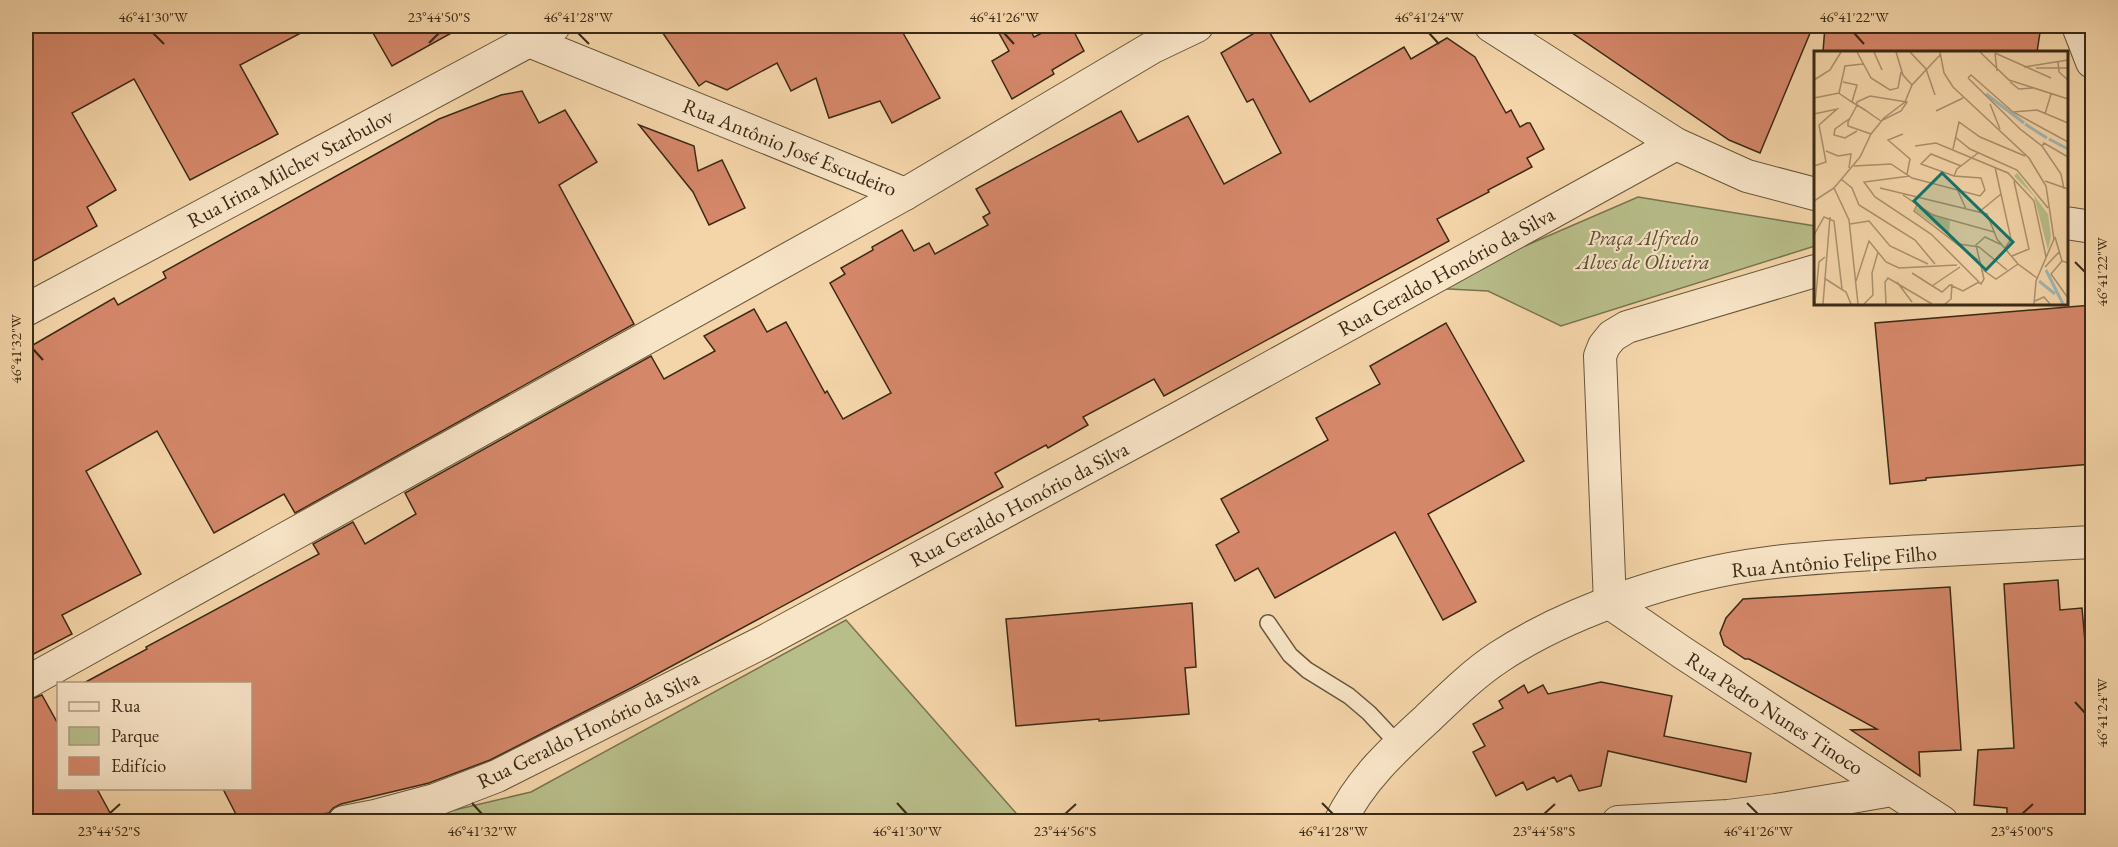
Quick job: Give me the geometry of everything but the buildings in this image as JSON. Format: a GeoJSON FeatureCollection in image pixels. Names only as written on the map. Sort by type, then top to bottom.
{"type":"FeatureCollection","features":[{"type":"Feature","properties":{"kind":"street","name":"Rua Antônio José Escudeiro"},"geometry":{"type":"LineString","coordinates":[[542,33],[905,194],[1155,36],[1197,26]]}},
{"type":"Feature","properties":{"kind":"street"},"geometry":{"type":"LineString","coordinates":[[1491,26],[1676,144],[1747,176],[1814,194]]}},
{"type":"Feature","properties":{"kind":"street"},"geometry":{"type":"LineString","coordinates":[[2078,26],[2092,62]]}},
{"type":"Feature","properties":{"kind":"street","name":"Rua Irina Milchev Starbulov"},"geometry":{"type":"LineString","coordinates":[[26,310],[542,33]]}},
{"type":"Feature","properties":{"kind":"street","name":"Rua Geraldo Honório da Silva"},"geometry":{"type":"LineString","coordinates":[[344,822],[435,800],[497,776],[753,647],[1186,414],[1676,144]]}},
{"type":"Feature","properties":{"kind":"street"},"geometry":{"type":"LineString","coordinates":[[26,683],[905,194]]}},
{"type":"Feature","properties":{"kind":"street"},"geometry":{"type":"LineString","coordinates":[[2067,223],[2092,227]]}},
{"type":"Feature","properties":{"kind":"street"},"geometry":{"type":"LineString","coordinates":[[1610,603],[1600,356],[1604,346],[1612,336],[1627,327],[1814,271]]}},
{"type":"Feature","properties":{"kind":"street","name":"Rua Antônio Felipe Filho"},"geometry":{"type":"LineString","coordinates":[[1340,822],[1354,795],[1399,745],[1467,682],[1499,657],[1541,633],[1610,603],[1673,583],[1767,563],[1858,555],[2092,542]]}},
{"type":"Feature","properties":{"kind":"street","name":"Rua Pedro Nunes Tinoco"},"geometry":{"type":"LineString","coordinates":[[1610,603],[1941,822]]}},
{"type":"Feature","properties":{"kind":"street"},"geometry":{"type":"LineString","coordinates":[[1618,822],[1728,816],[1892,790]]}},
{"type":"Feature","properties":{"kind":"lane"},"geometry":{"type":"LineString","coordinates":[[1268,623],[1290,655],[1307,670],[1356,702],[1399,745]]}},
{"type":"Feature","properties":{"kind":"green space","name":"Praça Alfredo Alves de Oliveira"},"geometry":{"type":"Polygon","coordinates":[[[1638,197],[1814,226],[1814,246],[1561,326],[1488,291],[1428,288],[1638,197]]]}},
{"type":"Feature","properties":{"kind":"green space"},"geometry":{"type":"Polygon","coordinates":[[[846,620],[1023,821],[403,822],[531,792],[846,620]]]}}]}
